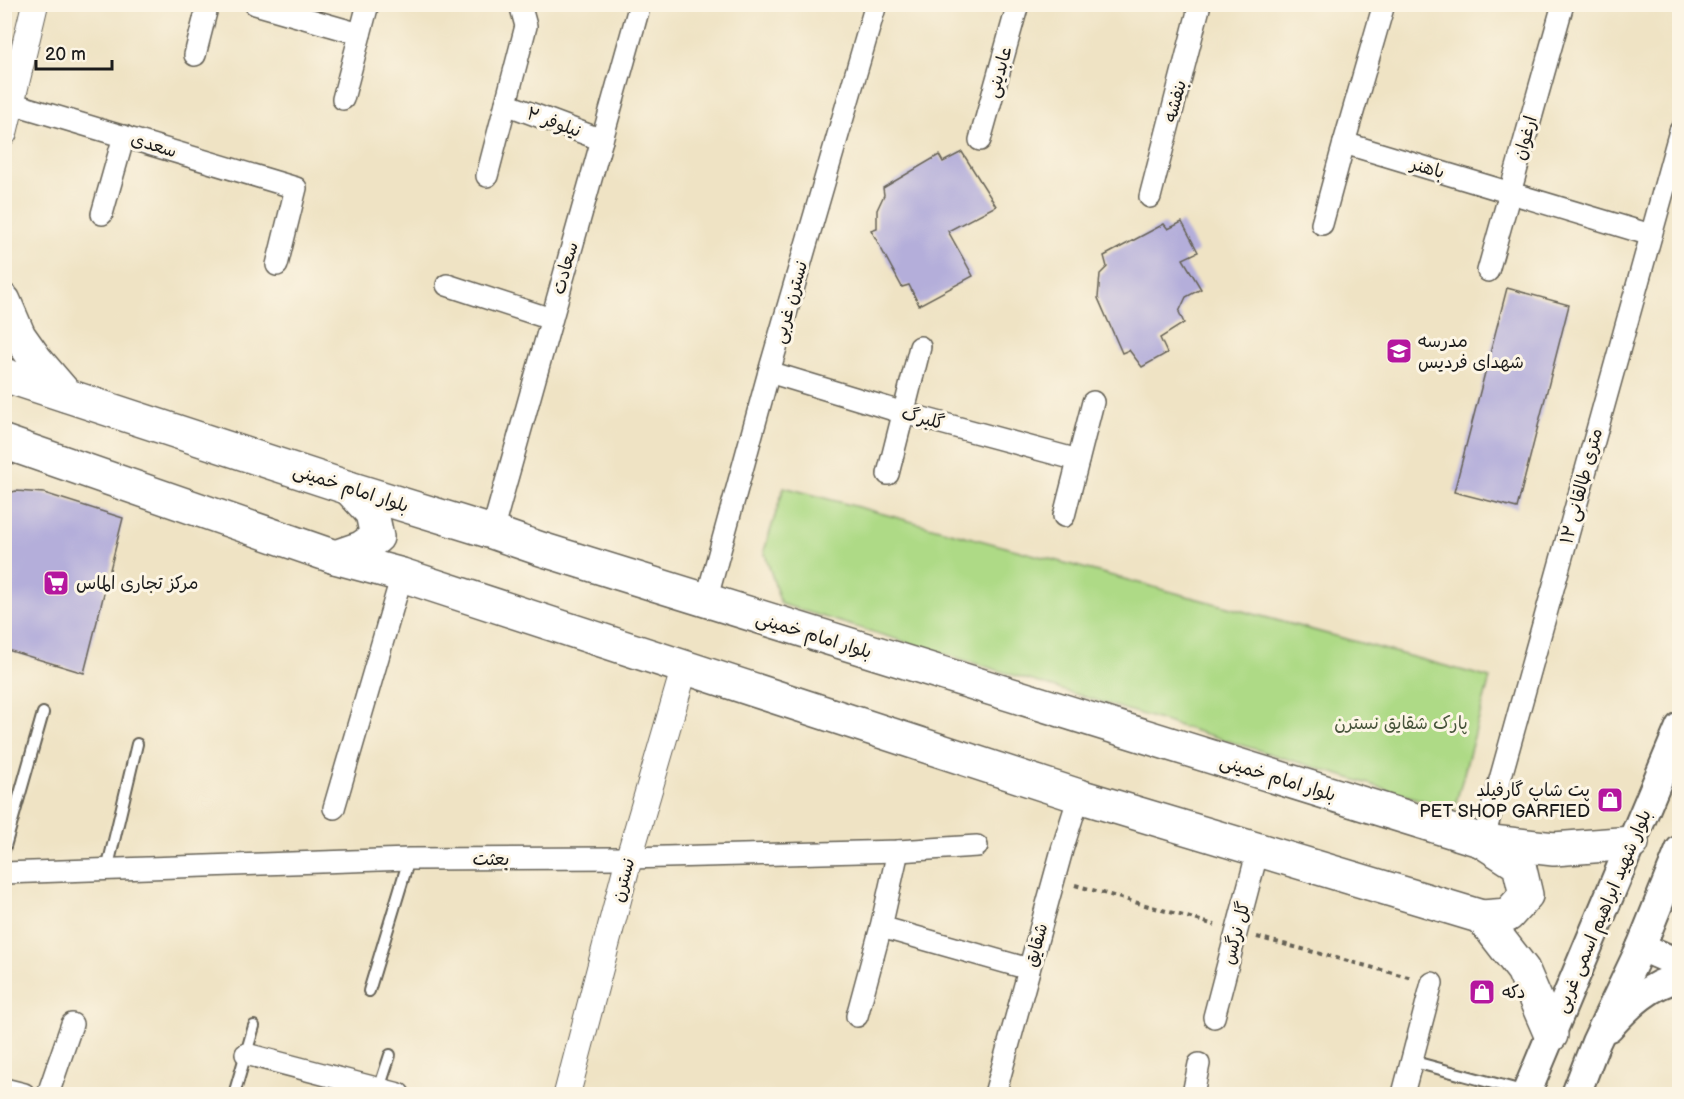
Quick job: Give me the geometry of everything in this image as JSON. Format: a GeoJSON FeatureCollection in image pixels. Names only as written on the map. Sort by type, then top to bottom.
{"type":"FeatureCollection","features":[{"type":"Feature","properties":{"kind":"main road"},"geometry":{"type":"LineString","coordinates":[[4,301],[19,336],[66,395]]}},
{"type":"Feature","properties":{"kind":"main road","name":"بلوار امام خمینی"},"geometry":{"type":"LineString","coordinates":[[4,375],[541,549],[1482,841],[1554,849],[1632,843]]}},
{"type":"Feature","properties":{"kind":"main road"},"geometry":{"type":"LineString","coordinates":[[4,442],[335,557],[402,575],[1079,796],[1482,917],[1508,915],[1526,895],[1519,865],[1482,841]]}},
{"type":"Feature","properties":{"kind":"main road"},"geometry":{"type":"LineString","coordinates":[[4,463],[53,459]]}},
{"type":"Feature","properties":{"kind":"main road"},"geometry":{"type":"LineString","coordinates":[[335,557],[360,548],[377,537],[372,513],[350,488]]}},
{"type":"Feature","properties":{"kind":"main road","name":"بلوار شهید ابراهیم اسمی غربی"},"geometry":{"type":"LineString","coordinates":[[1526,1093],[1680,727]]}},
{"type":"Feature","properties":{"kind":"main road"},"geometry":{"type":"LineString","coordinates":[[1576,1095],[1596,1042],[1641,947],[1680,850]]}},
{"type":"Feature","properties":{"kind":"main road"},"geometry":{"type":"LineString","coordinates":[[1482,917],[1522,970],[1551,1035]]}},
{"type":"Feature","properties":{"kind":"main road"},"geometry":{"type":"LineString","coordinates":[[1641,947],[1680,964]]}},
{"type":"Feature","properties":{"kind":"main road"},"geometry":{"type":"LineString","coordinates":[[1596,1042],[1624,1011],[1653,988],[1667,980],[1680,978]]}},
{"type":"Feature","properties":{"kind":"street"},"geometry":{"type":"LineString","coordinates":[[4,133],[35,4]]}},
{"type":"Feature","properties":{"kind":"street"},"geometry":{"type":"LineString","coordinates":[[195,55],[208,4]]}},
{"type":"Feature","properties":{"kind":"street"},"geometry":{"type":"LineString","coordinates":[[255,4],[360,34]]}},
{"type":"Feature","properties":{"kind":"street"},"geometry":{"type":"LineString","coordinates":[[343,99],[368,4]]}},
{"type":"Feature","properties":{"kind":"street"},"geometry":{"type":"LineString","coordinates":[[487,176],[526,26],[520,4]]}},
{"type":"Feature","properties":{"kind":"street","name":"سعادت"},"geometry":{"type":"LineString","coordinates":[[492,532],[640,4]]}},
{"type":"Feature","properties":{"kind":"street","name":"نسترن غربی"},"geometry":{"type":"LineString","coordinates":[[706,601],[876,4]]}},
{"type":"Feature","properties":{"kind":"street","name":"عابدینی"},"geometry":{"type":"LineString","coordinates":[[980,140],[1018,4]]}},
{"type":"Feature","properties":{"kind":"street","name":"بنفشه"},"geometry":{"type":"LineString","coordinates":[[1150,197],[1200,4]]}},
{"type":"Feature","properties":{"kind":"street"},"geometry":{"type":"LineString","coordinates":[[1322,224],[1384,4]]}},
{"type":"Feature","properties":{"kind":"street","name":"ارغوان"},"geometry":{"type":"LineString","coordinates":[[1488,271],[1563,4]]}},
{"type":"Feature","properties":{"kind":"street","name":"سعدی"},"geometry":{"type":"LineString","coordinates":[[11,103],[296,188],[276,265]]}},
{"type":"Feature","properties":{"kind":"street","name":"نیلوفر ۲"},"geometry":{"type":"LineString","coordinates":[[506,104],[602,140]]}},
{"type":"Feature","properties":{"kind":"street","name":"۱۲ متری طالقانی"},"geometry":{"type":"LineString","coordinates":[[1482,841],[1680,131]]}},
{"type":"Feature","properties":{"kind":"street"},"geometry":{"type":"LineString","coordinates":[[102,214],[124,136]]}},
{"type":"Feature","properties":{"kind":"street","name":"باهنر"},"geometry":{"type":"LineString","coordinates":[[1344,143],[1651,235]]}},
{"type":"Feature","properties":{"kind":"street"},"geometry":{"type":"LineString","coordinates":[[447,285],[551,319]]}},
{"type":"Feature","properties":{"kind":"street"},"geometry":{"type":"LineString","coordinates":[[888,474],[920,347]]}},
{"type":"Feature","properties":{"kind":"street","name":"گلبرگ"},"geometry":{"type":"LineString","coordinates":[[770,372],[904,413],[1078,460]]}},
{"type":"Feature","properties":{"kind":"street"},"geometry":{"type":"LineString","coordinates":[[1064,516],[1093,402]]}},
{"type":"Feature","properties":{"kind":"street"},"geometry":{"type":"LineString","coordinates":[[334,808],[402,575]]}},
{"type":"Feature","properties":{"kind":"street","name":"نسترن"},"geometry":{"type":"LineString","coordinates":[[567,1095],[629,858],[685,666]]}},
{"type":"Feature","properties":{"kind":"street","name":"شقایق"},"geometry":{"type":"LineString","coordinates":[[995,1095],[1079,796]]}},
{"type":"Feature","properties":{"kind":"street","name":"بعثت"},"geometry":{"type":"LineString","coordinates":[[4,873],[409,859],[629,858],[977,846]]}},
{"type":"Feature","properties":{"kind":"street"},"geometry":{"type":"LineString","coordinates":[[857,1016],[881,927],[898,850]]}},
{"type":"Feature","properties":{"kind":"street","name":"گل نرگس"},"geometry":{"type":"LineString","coordinates":[[1214,1017],[1258,850]]}},
{"type":"Feature","properties":{"kind":"street"},"geometry":{"type":"LineString","coordinates":[[881,927],[1029,969]]}},
{"type":"Feature","properties":{"kind":"street"},"geometry":{"type":"LineString","coordinates":[[1403,1095],[1432,983]]}},
{"type":"Feature","properties":{"kind":"street"},"geometry":{"type":"LineString","coordinates":[[48,1095],[72,1024]]}},
{"type":"Feature","properties":{"kind":"street"},"geometry":{"type":"LineString","coordinates":[[246,1054],[385,1093]]}},
{"type":"Feature","properties":{"kind":"street"},"geometry":{"type":"LineString","coordinates":[[1193,1095],[1199,1064]]}},
{"type":"Feature","properties":{"kind":"street"},"geometry":{"type":"LineString","coordinates":[[4,1089],[24,1095]]}},
{"type":"Feature","properties":{"kind":"lane"},"geometry":{"type":"LineString","coordinates":[[4,850],[43,713]]}},
{"type":"Feature","properties":{"kind":"lane"},"geometry":{"type":"LineString","coordinates":[[107,870],[137,744]]}},
{"type":"Feature","properties":{"kind":"lane"},"geometry":{"type":"LineString","coordinates":[[369,991],[409,859]]}},
{"type":"Feature","properties":{"kind":"lane"},"geometry":{"type":"LineString","coordinates":[[235,1091],[254,1026]]}},
{"type":"Feature","properties":{"kind":"lane"},"geometry":{"type":"LineString","coordinates":[[385,1093],[390,1055]]}},
{"type":"Feature","properties":{"kind":"lane"},"geometry":{"type":"LineString","coordinates":[[1411,1061],[1526,1093]]}},
{"type":"Feature","properties":{"kind":"green space","name":"پارک شقایق نسترن"},"geometry":{"type":"Polygon","coordinates":[[[784,487],[1490,678],[1454,810],[781,604],[764,551],[784,487]]]}},
{"type":"Feature","properties":{"kind":"building"},"geometry":{"type":"Polygon","coordinates":[[[962,152],[996,206],[948,231],[973,276],[919,305],[909,285],[902,287],[871,230],[877,228],[877,210],[884,195],[883,188],[939,155],[943,162],[962,152]]]}},
{"type":"Feature","properties":{"kind":"building"},"geometry":{"type":"Polygon","coordinates":[[[1182,222],[1198,252],[1183,259],[1201,289],[1186,297],[1179,312],[1184,323],[1160,338],[1167,353],[1142,367],[1129,350],[1122,353],[1098,298],[1100,274],[1107,267],[1104,256],[1164,224],[1168,229],[1182,222]]]}},
{"type":"Feature","properties":{"kind":"building"},"geometry":{"type":"Polygon","coordinates":[[[1507,288],[1569,305],[1517,508],[1454,492],[1507,288]]]}},
{"type":"Feature","properties":{"kind":"building","name":"مرکز تجاری الماس"},"geometry":{"type":"Polygon","coordinates":[[[16,491],[44,493],[123,518],[84,673],[4,649],[4,494],[16,491]]]}},
{"type":"Feature","properties":{"kind":"place","name":"مدرسه شهدای فردیس"},"geometry":{"type":"Point","coordinates":[1399,351]}},
{"type":"Feature","properties":{"kind":"place","name":"مرکز تجاری الماس"},"geometry":{"type":"Point","coordinates":[56,583]}},
{"type":"Feature","properties":{"kind":"place","name":"پت شاپ گارفیلد PET SHOP GARFIED"},"geometry":{"type":"Point","coordinates":[1610,800]}},
{"type":"Feature","properties":{"kind":"place","name":"دکه"},"geometry":{"type":"Point","coordinates":[1482,992]}}]}
